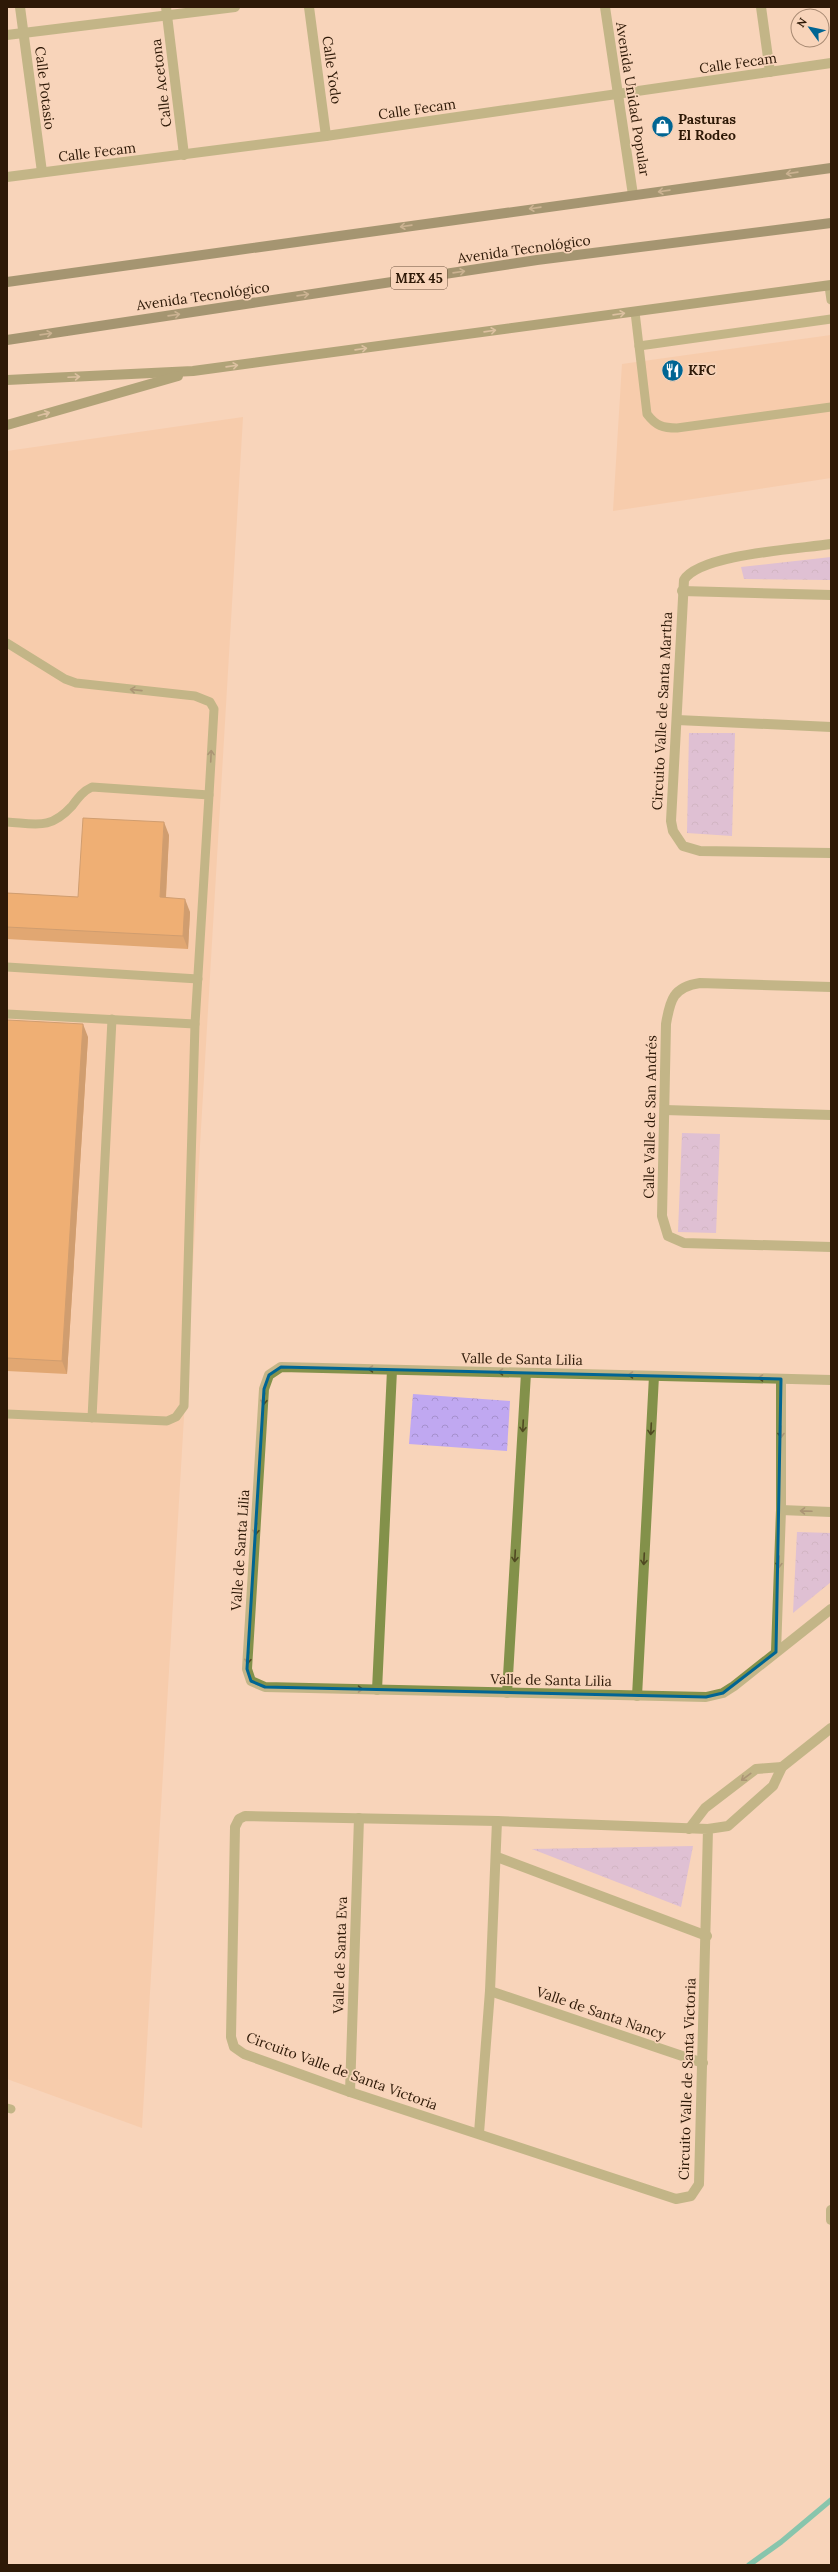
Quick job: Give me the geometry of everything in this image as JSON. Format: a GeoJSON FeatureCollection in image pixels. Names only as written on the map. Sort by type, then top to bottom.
{"type":"FeatureCollection","features":[{"type":"Feature","properties":{"kind":"main road"},"geometry":{"type":"LineString","coordinates":[[7,282],[831,168]]}},
{"type":"Feature","properties":{"kind":"main road","name":"Avenida Tecnológico"},"geometry":{"type":"LineString","coordinates":[[7,340],[537,260],[831,223]]}},
{"type":"Feature","properties":{"kind":"main road"},"geometry":{"type":"LineString","coordinates":[[7,380],[194,371],[830,286]]}},
{"type":"Feature","properties":{"kind":"main road"},"geometry":{"type":"LineString","coordinates":[[7,425],[194,371]]}},
{"type":"Feature","properties":{"kind":"street","name":"Calle Potasio"},"geometry":{"type":"LineString","coordinates":[[20,7],[42,172]]}},
{"type":"Feature","properties":{"kind":"street"},"geometry":{"type":"LineString","coordinates":[[7,35],[167,12],[235,7]]}},
{"type":"Feature","properties":{"kind":"street","name":"Calle Yodo"},"geometry":{"type":"LineString","coordinates":[[309,7],[326,136]]}},
{"type":"Feature","properties":{"kind":"street","name":"Avenida Unidad Popular"},"geometry":{"type":"LineString","coordinates":[[605,7],[633,195]]}},
{"type":"Feature","properties":{"kind":"street"},"geometry":{"type":"LineString","coordinates":[[761,7],[770,72]]}},
{"type":"Feature","properties":{"kind":"street","name":"Calle Acetona"},"geometry":{"type":"LineString","coordinates":[[167,12],[184,155]]}},
{"type":"Feature","properties":{"kind":"street","name":"Calle Fecam"},"geometry":{"type":"LineString","coordinates":[[7,177],[326,136],[831,63]]}},
{"type":"Feature","properties":{"kind":"street","name":"Circuito Valle de Santa Martha"},"geometry":{"type":"LineString","coordinates":[[831,544],[705,564],[687,574],[682,591],[671,821],[675,836],[683,846],[700,851],[831,853]]}},
{"type":"Feature","properties":{"kind":"street"},"geometry":{"type":"LineString","coordinates":[[682,591],[831,595]]}},
{"type":"Feature","properties":{"kind":"street"},"geometry":{"type":"LineString","coordinates":[[677,720],[831,727]]}},
{"type":"Feature","properties":{"kind":"street","name":"Calle Valle de San Andrés"},"geometry":{"type":"LineString","coordinates":[[831,986],[700,983],[679,989],[673,997],[666,1024],[662,1216],[668,1236],[674,1240],[695,1244],[831,1247]]}},
{"type":"Feature","properties":{"kind":"street"},"geometry":{"type":"LineString","coordinates":[[665,1110],[831,1115]]}},
{"type":"Feature","properties":{"kind":"street","name":"Valle de Santa Lilia"},"geometry":{"type":"LineString","coordinates":[[831,1380],[281,1367],[269,1375],[264,1389],[247,1669],[251,1682],[265,1687],[706,1697],[723,1693],[831,1609]]}},
{"type":"Feature","properties":{"kind":"street"},"geometry":{"type":"LineString","coordinates":[[377,1690],[392,1370]]}},
{"type":"Feature","properties":{"kind":"street"},"geometry":{"type":"LineString","coordinates":[[508,1693],[526,1373]]}},
{"type":"Feature","properties":{"kind":"street"},"geometry":{"type":"LineString","coordinates":[[637,1696],[654,1376]]}},
{"type":"Feature","properties":{"kind":"street"},"geometry":{"type":"LineString","coordinates":[[776,1652],[781,1510],[781,1379]]}},
{"type":"Feature","properties":{"kind":"street"},"geometry":{"type":"LineString","coordinates":[[781,1510],[831,1512]]}},
{"type":"Feature","properties":{"kind":"street","name":"Circuito Valle de Santa Victoria"},"geometry":{"type":"LineString","coordinates":[[708,1829],[707,1936],[699,2184],[691,2196],[676,2198],[350,2092],[244,2054],[234,2047],[231,2037],[235,1827],[239,1819],[245,1816],[497,1821],[689,1829],[708,1829],[728,1826],[773,1786],[782,1767],[831,1728]]}},
{"type":"Feature","properties":{"kind":"street"},"geometry":{"type":"LineString","coordinates":[[689,1829],[705,1808],[756,1769],[782,1767]]}},
{"type":"Feature","properties":{"kind":"street","name":"Valle de Santa Eva"},"geometry":{"type":"LineString","coordinates":[[350,2092],[359,1818]]}},
{"type":"Feature","properties":{"kind":"street"},"geometry":{"type":"LineString","coordinates":[[478,2133],[490,1991],[497,1857],[497,1821]]}},
{"type":"Feature","properties":{"kind":"street"},"geometry":{"type":"LineString","coordinates":[[497,1857],[707,1936]]}},
{"type":"Feature","properties":{"kind":"street","name":"Valle de Santa Nancy"},"geometry":{"type":"LineString","coordinates":[[490,1991],[703,2063]]}},
{"type":"Feature","properties":{"kind":"street"},"geometry":{"type":"LineString","coordinates":[[831,2210],[831,2219]]}},
{"type":"Feature","properties":{"kind":"lane"},"geometry":{"type":"LineString","coordinates":[[830,286],[831,300]]}},
{"type":"Feature","properties":{"kind":"lane"},"geometry":{"type":"LineString","coordinates":[[635,312],[648,414],[653,422],[662,428],[677,428],[831,407]]}},
{"type":"Feature","properties":{"kind":"lane"},"geometry":{"type":"LineString","coordinates":[[639,346],[831,319]]}},
{"type":"Feature","properties":{"kind":"lane"},"geometry":{"type":"LineString","coordinates":[[7,643],[65,679],[76,683],[195,696],[210,702],[214,709],[195,1024],[184,1406],[176,1417],[167,1421],[7,1414]]}},
{"type":"Feature","properties":{"kind":"lane"},"geometry":{"type":"LineString","coordinates":[[7,822],[46,825],[55,822],[84,791],[92,787],[209,795]]}},
{"type":"Feature","properties":{"kind":"lane"},"geometry":{"type":"LineString","coordinates":[[7,967],[198,979]]}},
{"type":"Feature","properties":{"kind":"lane"},"geometry":{"type":"LineString","coordinates":[[7,1014],[195,1024]]}},
{"type":"Feature","properties":{"kind":"lane"},"geometry":{"type":"LineString","coordinates":[[92,1418],[112,1019]]}},
{"type":"Feature","properties":{"kind":"highlighted area"},"geometry":{"type":"Polygon","coordinates":[[[281,1367],[781,1379],[776,1652],[723,1693],[706,1697],[265,1687],[251,1681],[247,1669],[264,1389],[269,1375],[281,1367]]]}},
{"type":"Feature","properties":{"kind":"shaded area"},"geometry":{"type":"Polygon","coordinates":[[[831,335],[831,478],[613,511],[622,364],[831,335]]]}},
{"type":"Feature","properties":{"kind":"shaded area"},"geometry":{"type":"Polygon","coordinates":[[[243,417],[142,2128],[7,2079],[7,451],[243,417]]]}},
{"type":"Feature","properties":{"kind":"green space"},"geometry":{"type":"Polygon","coordinates":[[[831,557],[831,580],[744,579],[741,567],[831,557]]]}},
{"type":"Feature","properties":{"kind":"green space"},"geometry":{"type":"Polygon","coordinates":[[[689,733],[735,733],[732,836],[687,833],[689,733]]]}},
{"type":"Feature","properties":{"kind":"green space"},"geometry":{"type":"Polygon","coordinates":[[[682,1133],[720,1134],[716,1233],[678,1232],[682,1133]]]}},
{"type":"Feature","properties":{"kind":"green space"},"geometry":{"type":"Polygon","coordinates":[[[413,1394],[510,1401],[507,1451],[409,1444],[413,1394]]]}},
{"type":"Feature","properties":{"kind":"green space"},"geometry":{"type":"Polygon","coordinates":[[[797,1532],[831,1533],[831,1582],[793,1613],[797,1532]]]}},
{"type":"Feature","properties":{"kind":"green space"},"geometry":{"type":"Polygon","coordinates":[[[693,1846],[681,1907],[532,1849],[693,1846]]]}},
{"type":"Feature","properties":{"kind":"building"},"geometry":{"type":"Polygon","coordinates":[[[83,818],[164,822],[160,897],[185,899],[183,936],[7,927],[7,893],[78,897],[83,818]]]}},
{"type":"Feature","properties":{"kind":"building"},"geometry":{"type":"Polygon","coordinates":[[[7,1020],[83,1024],[62,1361],[7,1358],[7,1020]]]}},
{"type":"Feature","properties":{"kind":"waterway"},"geometry":{"type":"LineString","coordinates":[[749,2565],[781,2542],[831,2500]]}},
{"type":"Feature","properties":{"kind":"place","name":"Pasturas El Rodeo"},"geometry":{"type":"Point","coordinates":[663,127]}},
{"type":"Feature","properties":{"kind":"place","name":"KFC"},"geometry":{"type":"Point","coordinates":[672,370]}}]}
